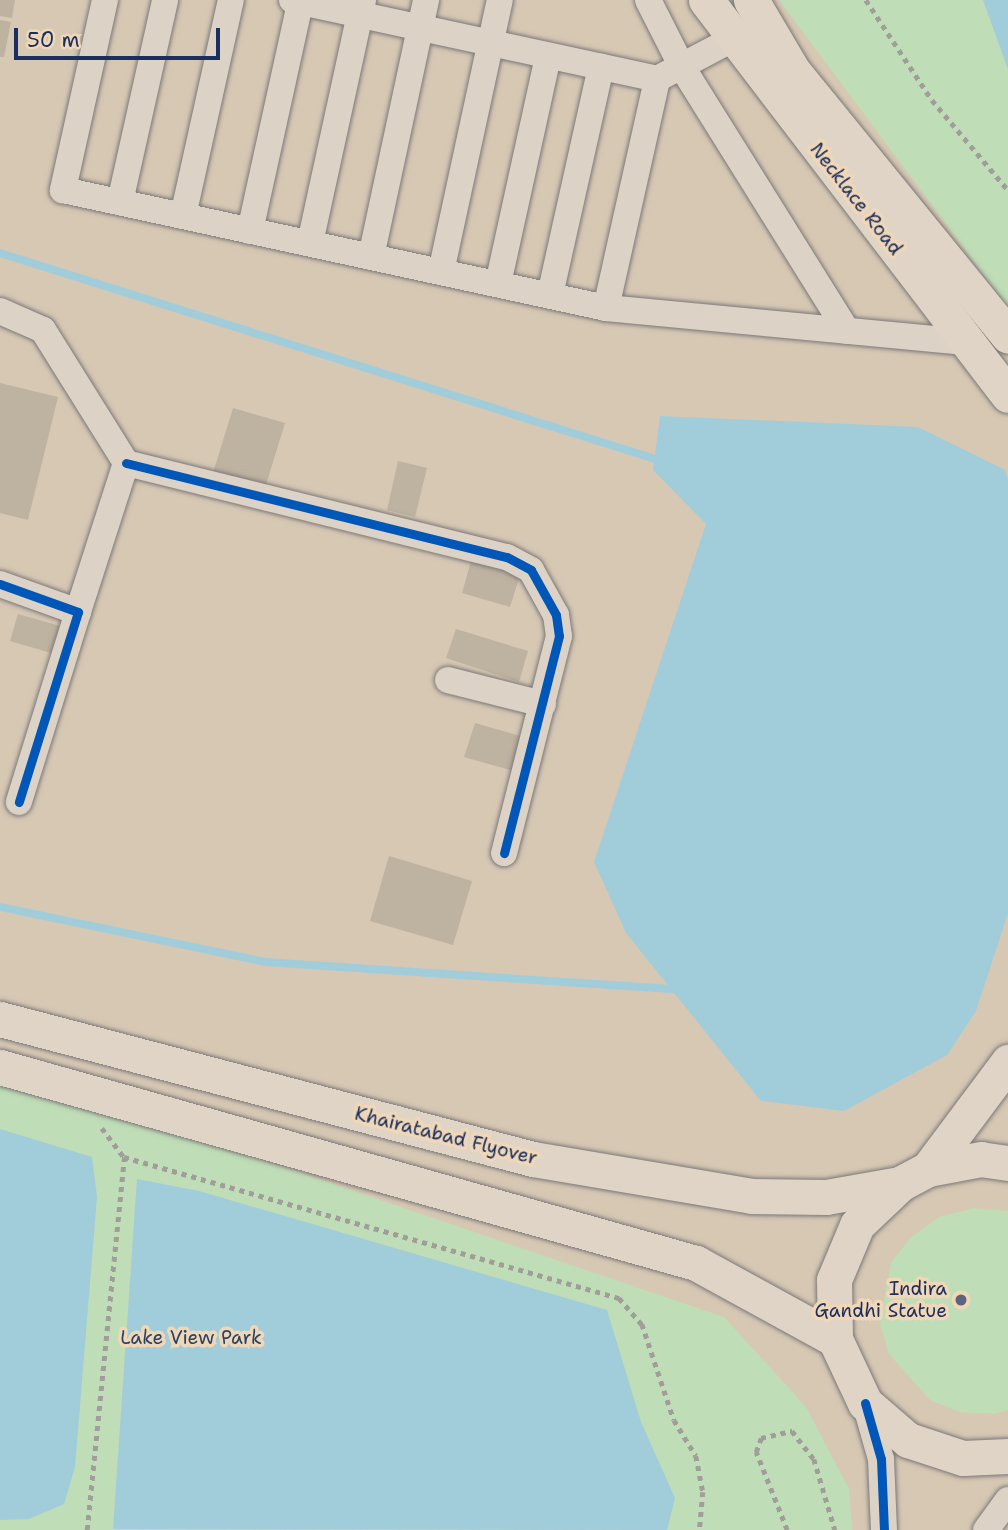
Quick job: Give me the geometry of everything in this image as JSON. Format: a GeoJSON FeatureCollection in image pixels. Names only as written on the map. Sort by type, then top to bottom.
{"type":"FeatureCollection","features":[{"type":"Feature","properties":{"kind":"main road","name":"Necklace Road"},"geometry":{"type":"LineString","coordinates":[[706,0],[732,40],[1008,395]]}},
{"type":"Feature","properties":{"kind":"main road","name":"Necklace Road"},"geometry":{"type":"LineString","coordinates":[[751,0],[793,71],[1008,336]]}},
{"type":"Feature","properties":{"kind":"main road","name":"Khairatabad Flyover"},"geometry":{"type":"LineString","coordinates":[[0,1019],[533,1159],[751,1196],[826,1197],[981,1159],[1008,1163]]}},
{"type":"Feature","properties":{"kind":"main road"},"geometry":{"type":"LineString","coordinates":[[1008,1062],[914,1177],[853,1236],[834,1280],[835,1339],[864,1403],[908,1440],[962,1458],[1008,1456]]}},
{"type":"Feature","properties":{"kind":"main road"},"geometry":{"type":"LineString","coordinates":[[0,1067],[412,1180],[696,1263],[835,1339]]}},
{"type":"Feature","properties":{"kind":"street"},"geometry":{"type":"LineString","coordinates":[[105,0],[63,190],[606,308],[968,342]]}},
{"type":"Feature","properties":{"kind":"street"},"geometry":{"type":"LineString","coordinates":[[120,202],[165,0]]}},
{"type":"Feature","properties":{"kind":"street"},"geometry":{"type":"LineString","coordinates":[[183,216],[231,0]]}},
{"type":"Feature","properties":{"kind":"street"},"geometry":{"type":"LineString","coordinates":[[371,257],[426,0]]}},
{"type":"Feature","properties":{"kind":"street"},"geometry":{"type":"LineString","coordinates":[[441,272],[500,0]]}},
{"type":"Feature","properties":{"kind":"street"},"geometry":{"type":"LineString","coordinates":[[648,0],[682,67],[847,331]]}},
{"type":"Feature","properties":{"kind":"street"},"geometry":{"type":"LineString","coordinates":[[250,231],[298,1],[361,8],[421,28],[657,79],[732,40]]}},
{"type":"Feature","properties":{"kind":"street"},"geometry":{"type":"LineString","coordinates":[[310,243],[361,8]]}},
{"type":"Feature","properties":{"kind":"street"},"geometry":{"type":"LineString","coordinates":[[498,284],[548,55]]}},
{"type":"Feature","properties":{"kind":"street"},"geometry":{"type":"LineString","coordinates":[[550,295],[601,67]]}},
{"type":"Feature","properties":{"kind":"street"},"geometry":{"type":"LineString","coordinates":[[606,308],[657,79]]}},
{"type":"Feature","properties":{"kind":"street"},"geometry":{"type":"LineString","coordinates":[[0,311],[43,330],[126,463],[507,557],[531,570],[556,615],[559,636],[504,853]]}},
{"type":"Feature","properties":{"kind":"street"},"geometry":{"type":"LineString","coordinates":[[19,802],[126,463]]}},
{"type":"Feature","properties":{"kind":"street"},"geometry":{"type":"LineString","coordinates":[[0,584],[78,612]]}},
{"type":"Feature","properties":{"kind":"street"},"geometry":{"type":"LineString","coordinates":[[448,680],[543,704]]}},
{"type":"Feature","properties":{"kind":"street"},"geometry":{"type":"LineString","coordinates":[[864,1403],[881,1459],[884,1530]]}},
{"type":"Feature","properties":{"kind":"street"},"geometry":{"type":"LineString","coordinates":[[986,1530],[1008,1500]]}},
{"type":"Feature","properties":{"kind":"path"},"geometry":{"type":"LineString","coordinates":[[866,0],[932,100],[1008,190]]}},
{"type":"Feature","properties":{"kind":"path"},"geometry":{"type":"LineString","coordinates":[[87,1530],[124,1157],[619,1298],[642,1324],[674,1420],[696,1456],[703,1492],[699,1530]]}},
{"type":"Feature","properties":{"kind":"path"},"geometry":{"type":"LineString","coordinates":[[787,1530],[756,1452],[761,1438],[792,1431],[814,1459],[835,1530]]}},
{"type":"Feature","properties":{"kind":"green space"},"geometry":{"type":"Polygon","coordinates":[[[779,0],[983,0],[1008,69],[1008,307],[779,0]]]}},
{"type":"Feature","properties":{"kind":"green space","name":"Lake View Park"},"geometry":{"type":"Polygon","coordinates":[[[0,1084],[207,1141],[724,1317],[806,1407],[849,1489],[852,1530],[0,1530],[0,1084]]]}},
{"type":"Feature","properties":{"kind":"green space"},"geometry":{"type":"Polygon","coordinates":[[[974,1208],[1008,1211],[1008,1410],[995,1414],[959,1412],[930,1400],[889,1354],[880,1324],[891,1263],[910,1238],[939,1217],[974,1208]]]}},
{"type":"Feature","properties":{"kind":"water"},"geometry":{"type":"Polygon","coordinates":[[[983,0],[1008,0],[1008,69],[983,0]]]}},
{"type":"Feature","properties":{"kind":"water"},"geometry":{"type":"Polygon","coordinates":[[[660,416],[918,427],[1005,470],[1008,480],[1008,913],[976,1011],[947,1055],[844,1111],[761,1101],[626,933],[594,862],[706,524],[653,470],[660,416]]]}},
{"type":"Feature","properties":{"kind":"water"},"geometry":{"type":"Polygon","coordinates":[[[0,1129],[92,1157],[97,1197],[75,1467],[64,1504],[29,1519],[0,1520],[0,1129]]]}},
{"type":"Feature","properties":{"kind":"water"},"geometry":{"type":"Polygon","coordinates":[[[137,1179],[199,1191],[607,1310],[641,1422],[675,1498],[667,1530],[113,1529],[137,1179]]]}},
{"type":"Feature","properties":{"kind":"building"},"geometry":{"type":"Polygon","coordinates":[[[0,0],[15,0],[12,18],[0,16],[0,0]]]}},
{"type":"Feature","properties":{"kind":"building"},"geometry":{"type":"Polygon","coordinates":[[[0,20],[11,22],[4,57],[0,57],[0,20]]]}},
{"type":"Feature","properties":{"kind":"building"},"geometry":{"type":"Polygon","coordinates":[[[0,383],[58,397],[28,520],[0,513],[0,383]]]}},
{"type":"Feature","properties":{"kind":"building"},"geometry":{"type":"Polygon","coordinates":[[[233,408],[285,423],[265,488],[213,473],[233,408]]]}},
{"type":"Feature","properties":{"kind":"building"},"geometry":{"type":"Polygon","coordinates":[[[398,461],[427,468],[415,517],[387,510],[398,461]]]}},
{"type":"Feature","properties":{"kind":"building"},"geometry":{"type":"Polygon","coordinates":[[[471,561],[520,575],[510,607],[462,593],[471,561]]]}},
{"type":"Feature","properties":{"kind":"building"},"geometry":{"type":"Polygon","coordinates":[[[18,614],[60,626],[51,653],[10,641],[18,614]]]}},
{"type":"Feature","properties":{"kind":"building"},"geometry":{"type":"Polygon","coordinates":[[[456,629],[528,651],[519,682],[446,658],[456,629]]]}},
{"type":"Feature","properties":{"kind":"building"},"geometry":{"type":"Polygon","coordinates":[[[475,723],[527,738],[517,772],[464,757],[475,723]]]}},
{"type":"Feature","properties":{"kind":"building"},"geometry":{"type":"Polygon","coordinates":[[[389,856],[472,881],[453,945],[370,921],[389,856]]]}},
{"type":"Feature","properties":{"kind":"waterway"},"geometry":{"type":"LineString","coordinates":[[0,253],[665,462]]}},
{"type":"Feature","properties":{"kind":"waterway"},"geometry":{"type":"LineString","coordinates":[[0,907],[265,962],[683,990]]}},
{"type":"Feature","properties":{"kind":"cycle path"},"geometry":{"type":"LineString","coordinates":[[126,463],[507,557],[531,570],[556,615],[559,636],[504,853]]}},
{"type":"Feature","properties":{"kind":"cycle path"},"geometry":{"type":"LineString","coordinates":[[0,584],[78,612],[19,802]]}},
{"type":"Feature","properties":{"kind":"cycle path"},"geometry":{"type":"LineString","coordinates":[[865,1403],[881,1459],[884,1530]]}},
{"type":"Feature","properties":{"kind":"place","name":"Indira Gandhi Statue"},"geometry":{"type":"Point","coordinates":[961,1300]}}]}
